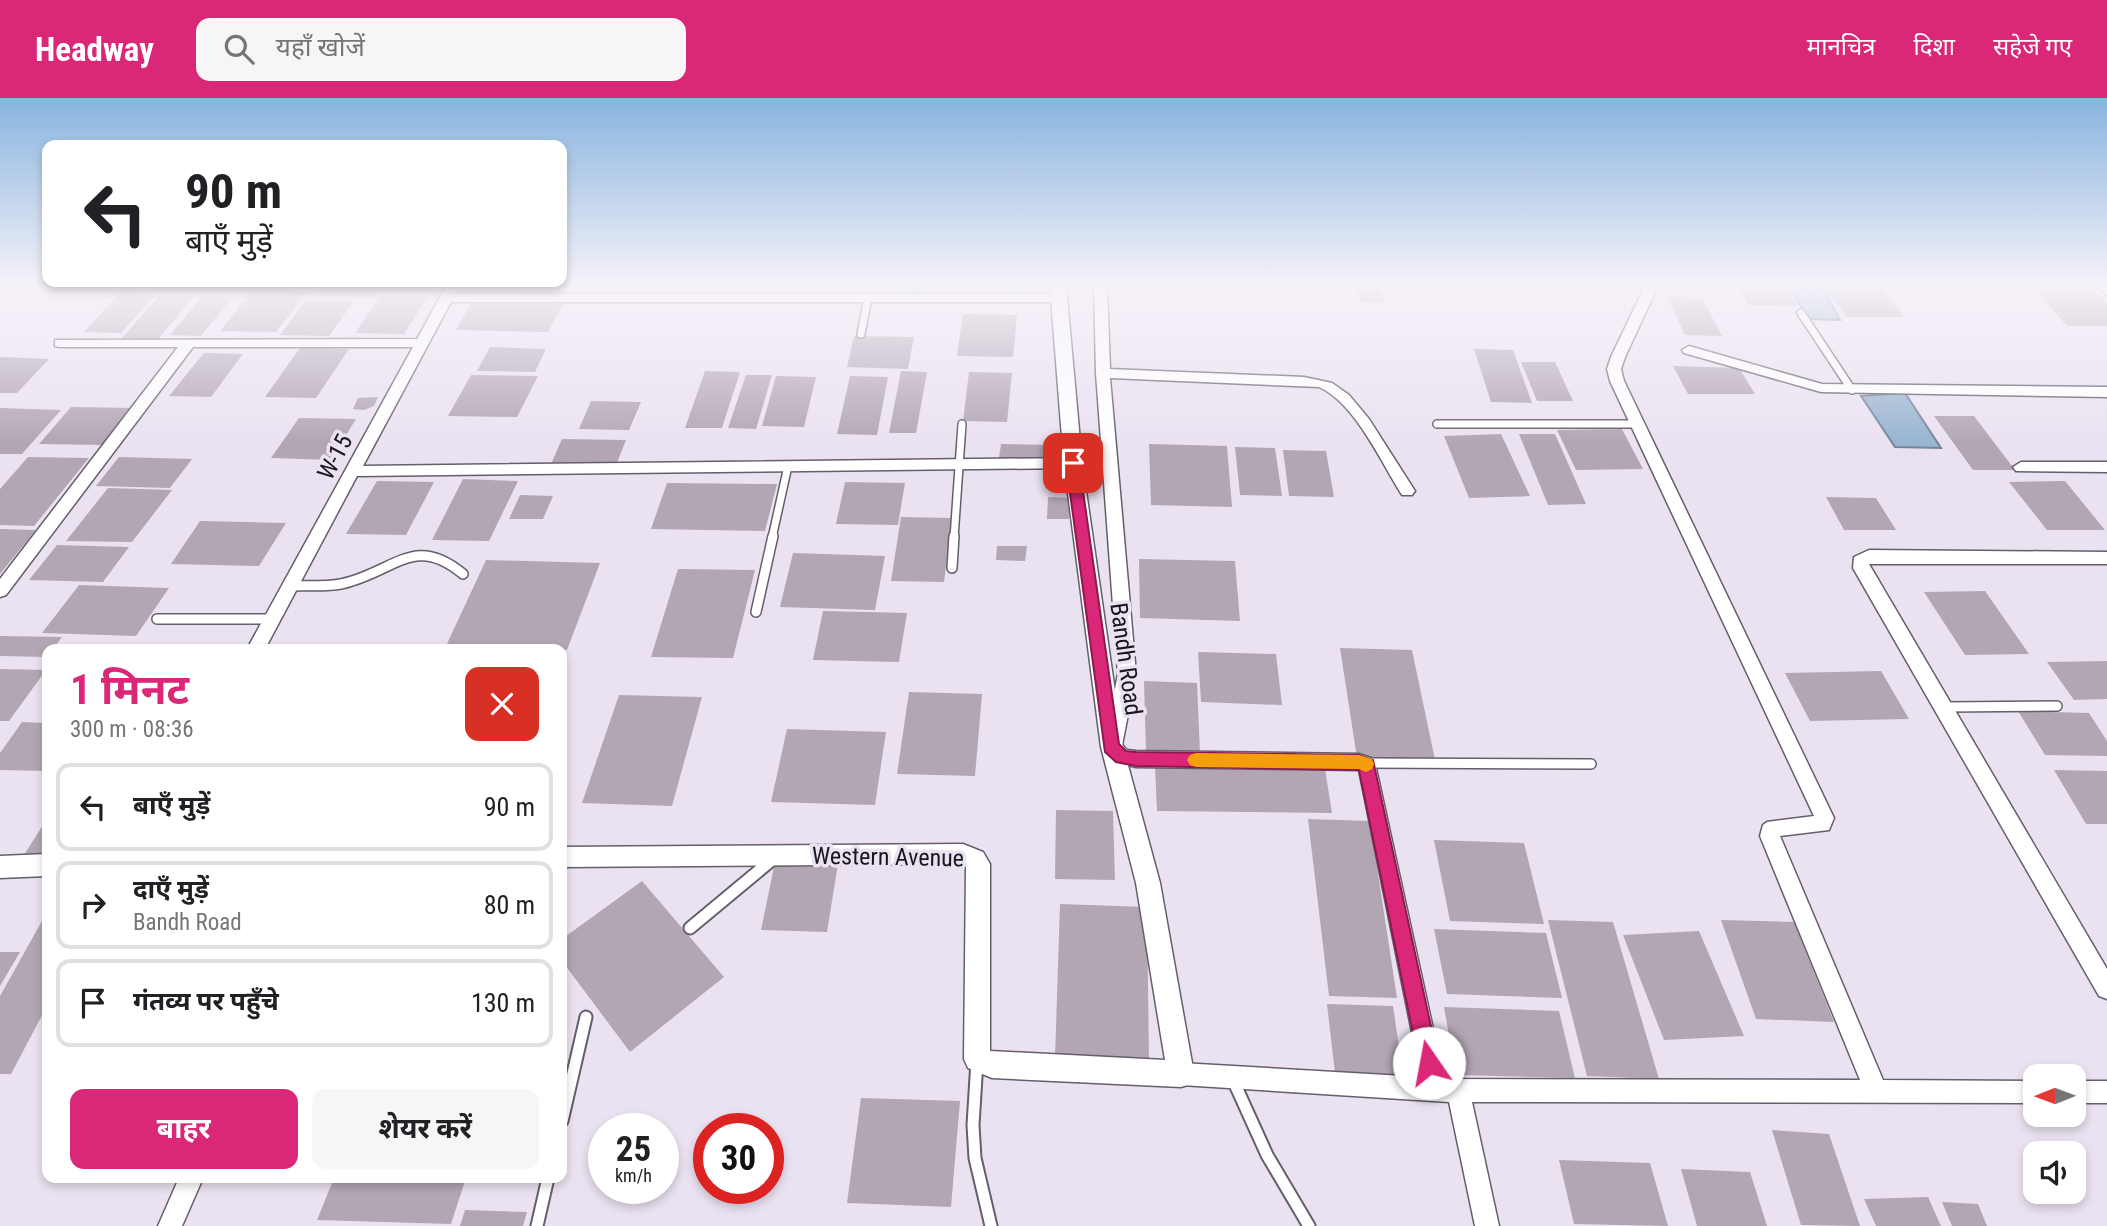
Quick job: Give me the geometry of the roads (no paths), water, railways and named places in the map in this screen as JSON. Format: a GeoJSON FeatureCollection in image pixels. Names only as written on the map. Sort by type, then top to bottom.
{"type":"FeatureCollection","features":[{"type":"Feature","properties":{"kind":"street","name":"W-15"},"geometry":{"type":"LineString","coordinates":[[259,644],[424,339]]}},
{"type":"Feature","properties":{"kind":"street","name":"Bandh Road"},"geometry":{"type":"LineString","coordinates":[[1063,339],[1073,463],[1111,747],[1148,883],[1181,1074]]}},
{"type":"Feature","properties":{"kind":"street"},"geometry":{"type":"LineString","coordinates":[[1102,339],[1127,674],[1111,747],[1122,757],[1136,759],[1364,763],[1368,770],[1435,1090]]}},
{"type":"Feature","properties":{"kind":"street"},"geometry":{"type":"LineString","coordinates":[[1628,339],[1614,369],[1637,424],[1824,818],[1822,824],[1774,828],[1770,831],[1770,836],[1876,1091]]}},
{"type":"Feature","properties":{"kind":"street"},"geometry":{"type":"LineString","coordinates":[[60,343],[422,343]]}},
{"type":"Feature","properties":{"kind":"street"},"geometry":{"type":"LineString","coordinates":[[0,591],[188,344]]}},
{"type":"Feature","properties":{"kind":"street"},"geometry":{"type":"LineString","coordinates":[[1689,349],[1821,388],[2107,392]]}},
{"type":"Feature","properties":{"kind":"street"},"geometry":{"type":"LineString","coordinates":[[1103,373],[1324,384],[1337,391],[1351,405],[1407,491]]}},
{"type":"Feature","properties":{"kind":"street"},"geometry":{"type":"LineString","coordinates":[[353,471],[1073,463]]}},
{"type":"Feature","properties":{"kind":"street"},"geometry":{"type":"LineString","coordinates":[[2021,467],[2107,467]]}},
{"type":"Feature","properties":{"kind":"street"},"geometry":{"type":"LineString","coordinates":[[2107,558],[1864,558],[1860,561],[1861,568],[1945,707],[2107,989]]}},
{"type":"Feature","properties":{"kind":"street","name":"Western Avenue"},"geometry":{"type":"LineString","coordinates":[[567,857],[963,855],[975,859],[978,864],[977,1059]]}},
{"type":"Feature","properties":{"kind":"street"},"geometry":{"type":"LineString","coordinates":[[0,867],[42,866]]}},
{"type":"Feature","properties":{"kind":"street"},"geometry":{"type":"LineString","coordinates":[[977,1059],[992,1065],[1458,1091],[2023,1092]]}},
{"type":"Feature","properties":{"kind":"street"},"geometry":{"type":"LineString","coordinates":[[1458,1091],[1487,1226]]}},
{"type":"Feature","properties":{"kind":"street"},"geometry":{"type":"LineString","coordinates":[[2086,1092],[2107,1092]]}},
{"type":"Feature","properties":{"kind":"street"},"geometry":{"type":"LineString","coordinates":[[170,1226],[189,1183]]}},
{"type":"Feature","properties":{"kind":"lane"},"geometry":{"type":"LineString","coordinates":[[1818,339],[1853,390]]}},
{"type":"Feature","properties":{"kind":"lane"},"geometry":{"type":"LineString","coordinates":[[952,568],[962,424]]}},
{"type":"Feature","properties":{"kind":"lane"},"geometry":{"type":"LineString","coordinates":[[1437,424],[1637,424]]}},
{"type":"Feature","properties":{"kind":"lane"},"geometry":{"type":"LineString","coordinates":[[756,612],[788,466]]}},
{"type":"Feature","properties":{"kind":"lane"},"geometry":{"type":"LineString","coordinates":[[291,586],[351,581],[416,555],[439,556],[463,574]]}},
{"type":"Feature","properties":{"kind":"lane"},"geometry":{"type":"LineString","coordinates":[[157,619],[273,619]]}},
{"type":"Feature","properties":{"kind":"lane"},"geometry":{"type":"LineString","coordinates":[[1945,707],[2057,706]]}},
{"type":"Feature","properties":{"kind":"lane"},"geometry":{"type":"LineString","coordinates":[[1364,763],[1591,764]]}},
{"type":"Feature","properties":{"kind":"lane"},"geometry":{"type":"LineString","coordinates":[[690,928],[777,856]]}},
{"type":"Feature","properties":{"kind":"lane"},"geometry":{"type":"LineString","coordinates":[[567,1099],[586,1017]]}},
{"type":"Feature","properties":{"kind":"lane"},"geometry":{"type":"LineString","coordinates":[[977,1059],[973,1125],[975,1158],[991,1226]]}},
{"type":"Feature","properties":{"kind":"lane"},"geometry":{"type":"LineString","coordinates":[[1232,1079],[1257,1138],[1284,1189],[1309,1226]]}},
{"type":"Feature","properties":{"kind":"lane"},"geometry":{"type":"LineString","coordinates":[[537,1226],[547,1183]]}},
{"type":"Feature","properties":{"kind":"water"},"geometry":{"type":"Polygon","coordinates":[[[1905,393],[1941,448],[1895,447],[1861,396],[1905,393]]]}}]}
